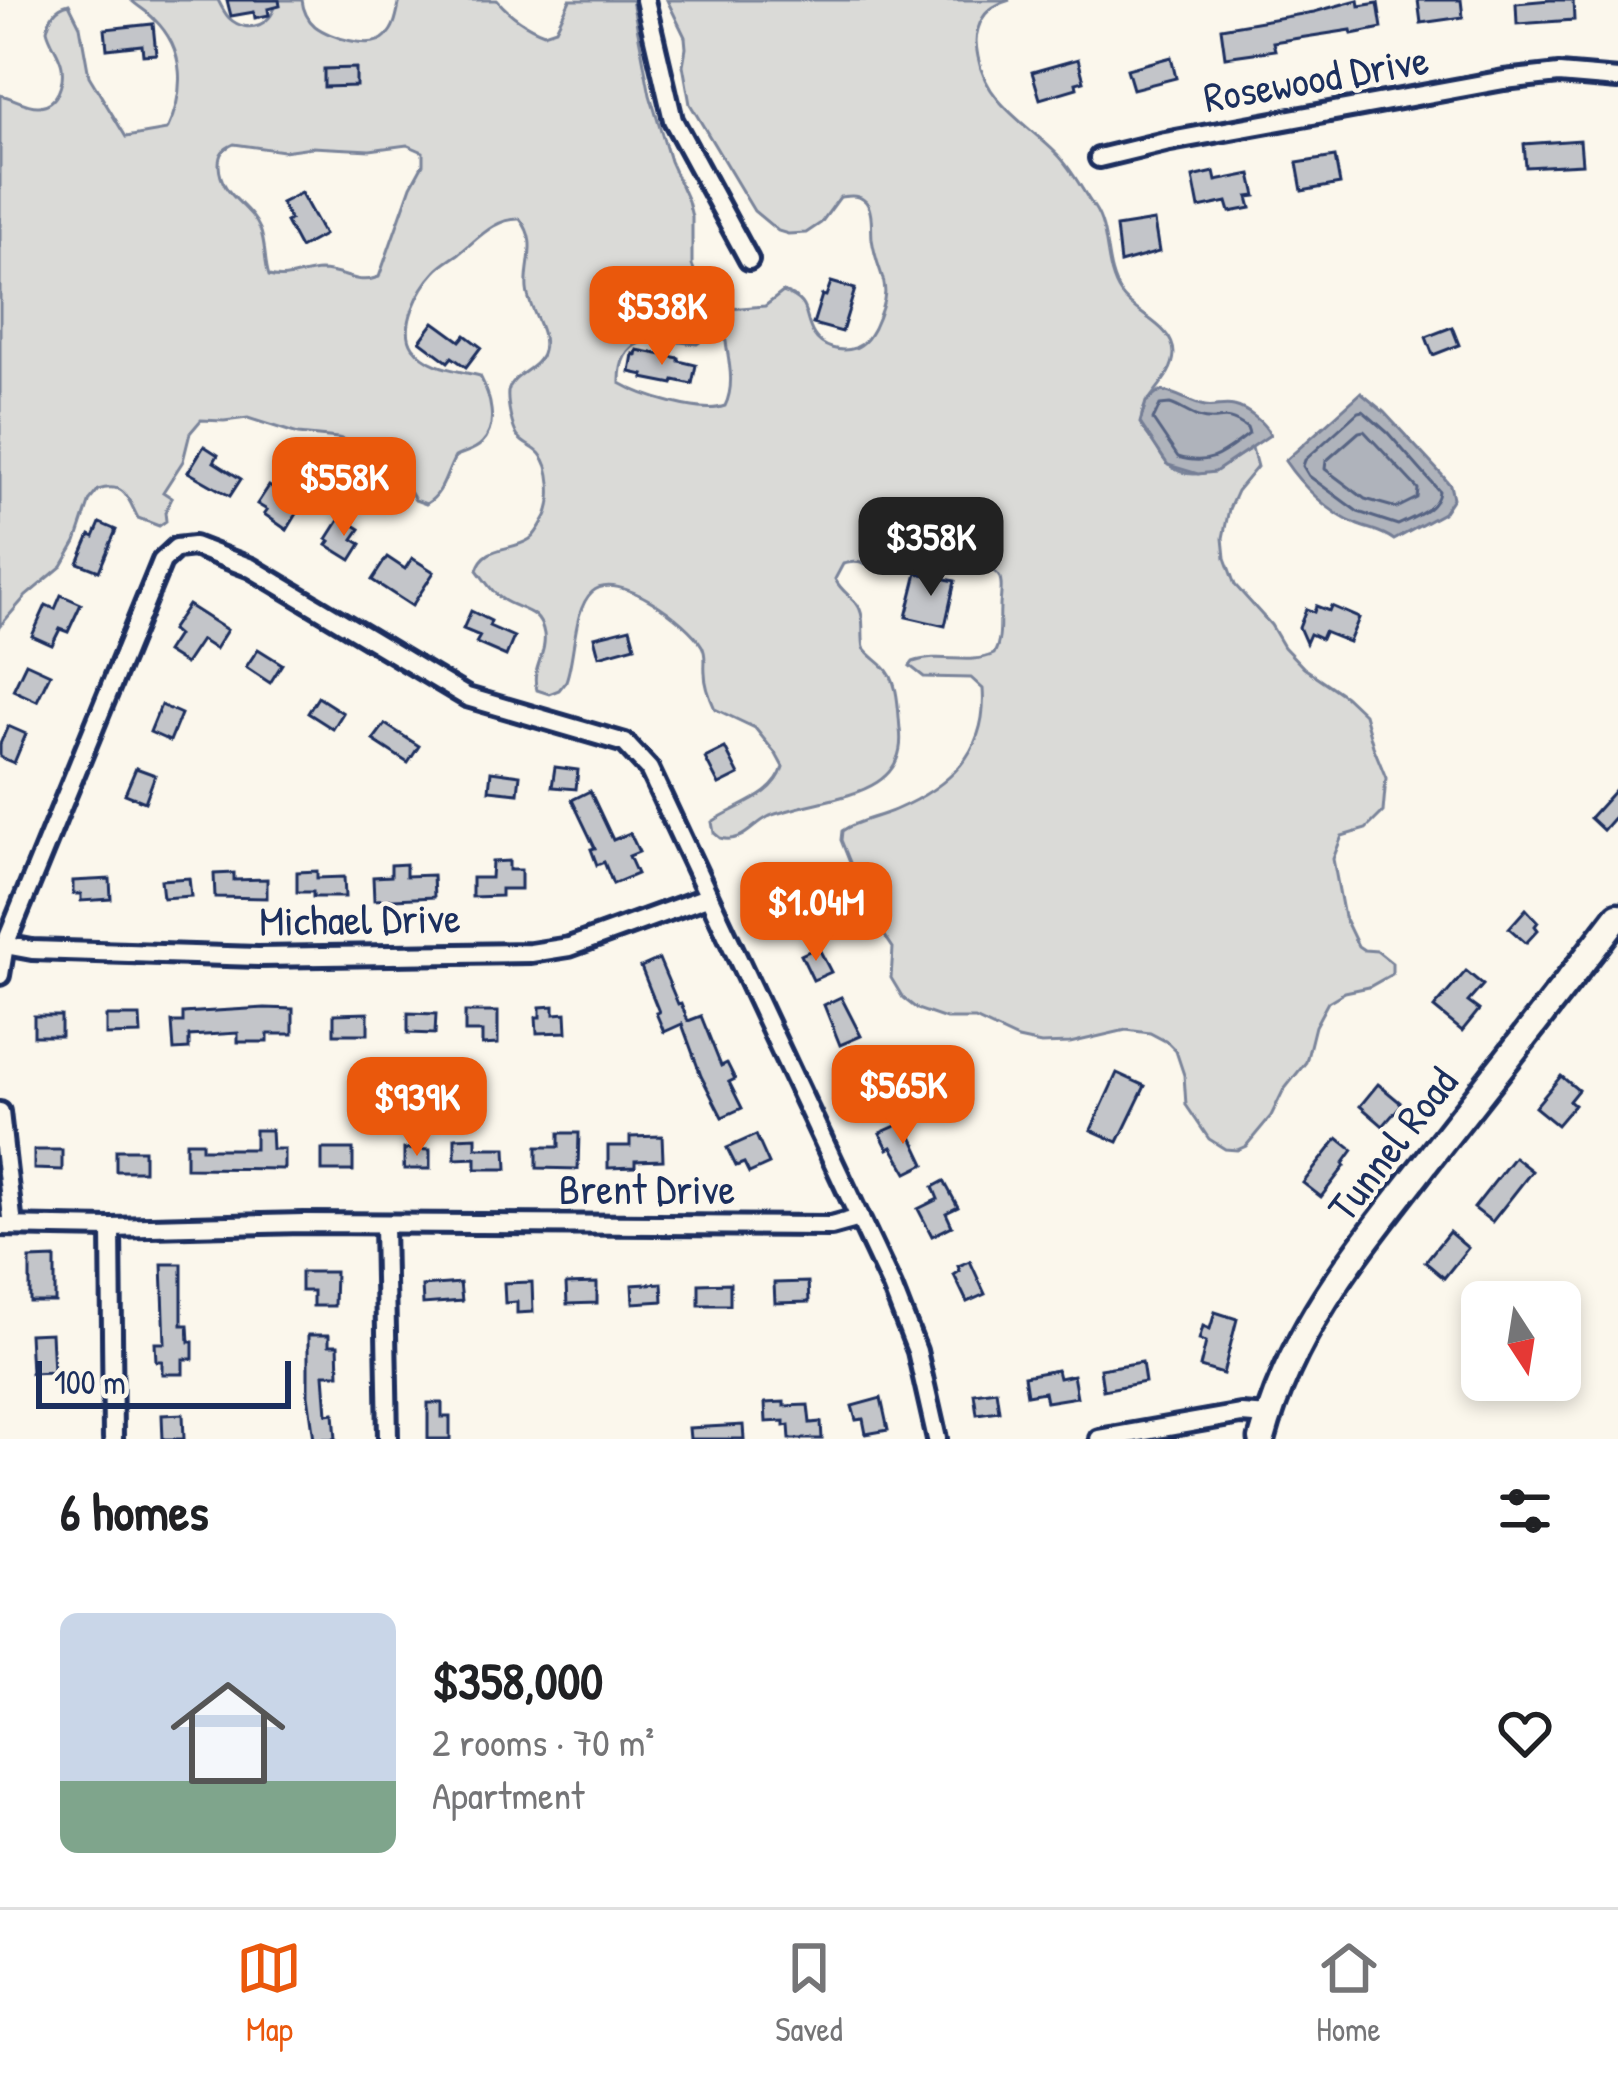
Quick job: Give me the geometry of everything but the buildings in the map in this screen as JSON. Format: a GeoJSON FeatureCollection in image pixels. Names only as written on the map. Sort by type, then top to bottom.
{"type":"FeatureCollection","features":[{"type":"Feature","properties":{"kind":"main road","name":"Tunnel Road"},"geometry":{"type":"LineString","coordinates":[[1265,1428],[1303,1331],[1347,1265],[1618,916]]}},
{"type":"Feature","properties":{"kind":"street"},"geometry":{"type":"LineString","coordinates":[[645,0],[674,120],[749,260]]}},
{"type":"Feature","properties":{"kind":"street","name":"Rosewood Drive"},"geometry":{"type":"LineString","coordinates":[[1099,158],[1504,80],[1559,74],[1618,79]]}},
{"type":"Feature","properties":{"kind":"street"},"geometry":{"type":"LineString","coordinates":[[0,975],[5,945],[162,561],[176,548],[194,546],[251,568],[467,697],[625,743],[649,769],[860,1218],[917,1351],[937,1439]]}},
{"type":"Feature","properties":{"kind":"street","name":"Michael Drive"},"geometry":{"type":"LineString","coordinates":[[5,945],[32,950],[258,957],[531,953],[569,947],[707,897]]}},
{"type":"Feature","properties":{"kind":"street"},"geometry":{"type":"LineString","coordinates":[[0,1112],[6,1226]]}},
{"type":"Feature","properties":{"kind":"street","name":"Brent Drive"},"geometry":{"type":"LineString","coordinates":[[6,1226],[831,1226],[860,1218]]}},
{"type":"Feature","properties":{"kind":"street"},"geometry":{"type":"LineString","coordinates":[[384,1225],[388,1439]]}},
{"type":"Feature","properties":{"kind":"street"},"geometry":{"type":"LineString","coordinates":[[111,1228],[113,1439]]}},
{"type":"Feature","properties":{"kind":"street"},"geometry":{"type":"LineString","coordinates":[[1100,1439],[1240,1414],[1265,1428]]}},
{"type":"Feature","properties":{"kind":"shaded area"},"geometry":{"type":"Polygon","coordinates":[[[131,0],[218,0],[229,18],[252,27],[266,21],[276,0],[302,0],[308,17],[321,30],[350,41],[371,42],[389,32],[400,0],[497,0],[518,20],[544,33],[556,29],[570,0],[632,0],[650,95],[692,217],[692,265],[711,327],[697,344],[656,340],[634,346],[626,354],[620,383],[672,403],[715,408],[725,406],[729,395],[724,314],[729,309],[765,306],[783,292],[802,305],[817,339],[832,348],[850,349],[870,334],[881,312],[884,282],[870,210],[863,199],[840,197],[821,223],[806,233],[778,231],[754,211],[690,104],[683,65],[685,37],[667,0],[1010,0],[990,10],[980,23],[976,43],[982,73],[998,100],[1072,173],[1103,227],[1115,284],[1172,344],[1172,365],[1143,410],[1143,428],[1166,462],[1191,474],[1212,470],[1252,448],[1257,467],[1237,491],[1223,538],[1235,585],[1304,668],[1364,714],[1386,778],[1383,812],[1366,829],[1342,836],[1333,859],[1344,917],[1358,946],[1377,951],[1392,963],[1392,974],[1328,1002],[1315,1026],[1306,1062],[1246,1146],[1225,1149],[1209,1139],[1186,1105],[1176,1051],[1150,1033],[1126,1030],[1070,1043],[1041,1044],[975,1019],[946,1019],[917,1009],[903,998],[891,978],[893,948],[871,915],[841,840],[842,831],[932,790],[961,765],[971,749],[983,712],[983,689],[971,678],[924,677],[910,666],[923,659],[994,654],[1001,585],[992,571],[965,565],[888,572],[857,562],[843,564],[835,579],[860,609],[864,648],[889,673],[895,688],[900,751],[892,768],[863,790],[772,815],[734,839],[720,838],[712,822],[763,794],[783,767],[755,728],[715,709],[702,646],[668,612],[618,587],[592,592],[581,610],[566,681],[549,694],[537,690],[542,626],[533,615],[498,596],[477,570],[492,552],[532,537],[550,502],[544,460],[518,437],[508,402],[510,386],[541,357],[544,343],[528,297],[530,245],[520,219],[494,226],[440,267],[413,308],[408,329],[413,347],[435,364],[480,376],[491,410],[487,436],[476,448],[455,457],[432,500],[426,504],[415,500],[397,469],[377,449],[298,434],[248,418],[201,420],[190,433],[183,461],[163,492],[172,498],[166,521],[159,526],[138,518],[120,490],[98,490],[62,566],[0,626],[0,95],[34,106],[46,105],[55,97],[62,67],[47,30],[54,13],[69,4],[80,26],[89,76],[126,137],[167,130],[177,101],[177,58],[164,31],[131,0]],[[234,144],[222,152],[219,161],[224,184],[260,229],[269,276],[320,271],[363,280],[379,277],[423,164],[423,152],[407,145],[283,151],[234,144]]]}},
{"type":"Feature","properties":{"kind":"water"},"geometry":{"type":"Polygon","coordinates":[[[1160,391],[1205,406],[1239,408],[1260,421],[1270,435],[1215,472],[1198,474],[1168,465],[1140,423],[1146,402],[1160,391]]]}},
{"type":"Feature","properties":{"kind":"water"},"geometry":{"type":"Polygon","coordinates":[[[1361,393],[1442,475],[1453,498],[1443,513],[1394,540],[1327,507],[1285,461],[1361,393]]]}}]}
